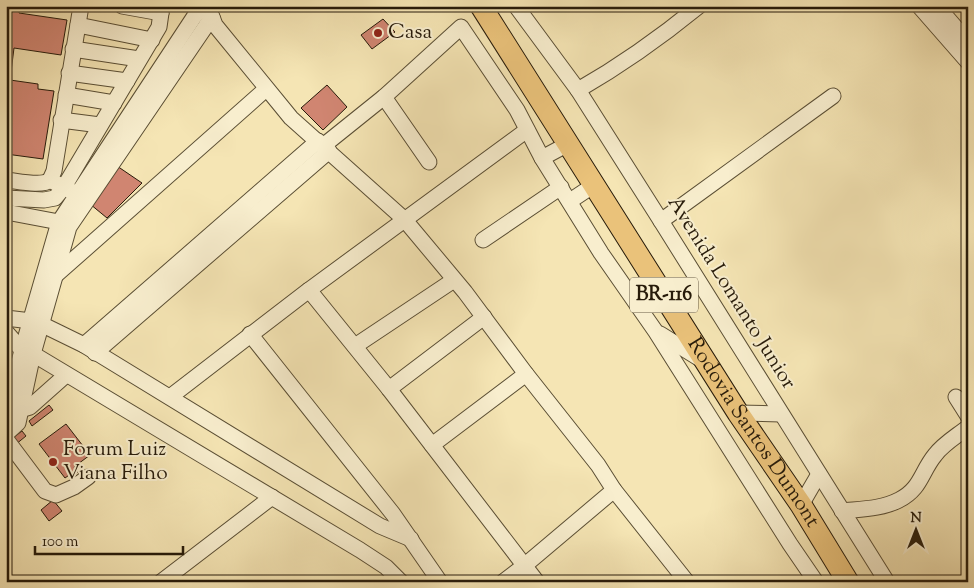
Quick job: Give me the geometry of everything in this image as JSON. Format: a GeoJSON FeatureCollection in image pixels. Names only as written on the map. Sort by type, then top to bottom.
{"type":"FeatureCollection","features":[{"type":"Feature","properties":{"kind":"highway","name":"Rodovia Santos Dumont"},"geometry":{"type":"LineString","coordinates":[[481,6],[738,413],[801,505],[848,582]]}},
{"type":"Feature","properties":{"kind":"street"},"geometry":{"type":"LineString","coordinates":[[6,180],[47,183],[54,171],[73,48],[82,6]]}},
{"type":"Feature","properties":{"kind":"street"},"geometry":{"type":"LineString","coordinates":[[6,434],[18,423],[11,412],[64,224],[100,125],[159,27],[160,10],[122,6]]}},
{"type":"Feature","properties":{"kind":"street","name":"Avenida Lomanto Junior"},"geometry":{"type":"LineString","coordinates":[[516,6],[578,90],[887,582]]}},
{"type":"Feature","properties":{"kind":"street"},"geometry":{"type":"LineString","coordinates":[[578,90],[675,26],[699,6]]}},
{"type":"Feature","properties":{"kind":"street"},"geometry":{"type":"LineString","coordinates":[[919,6],[968,62]]}},
{"type":"Feature","properties":{"kind":"street"},"geometry":{"type":"LineString","coordinates":[[937,6],[968,42]]}},
{"type":"Feature","properties":{"kind":"street"},"geometry":{"type":"LineString","coordinates":[[6,198],[44,200],[76,194],[202,15],[291,118],[404,219],[484,316],[526,374],[598,465],[614,490],[687,582]]}},
{"type":"Feature","properties":{"kind":"street"},"geometry":{"type":"LineString","coordinates":[[78,26],[152,40]]}},
{"type":"Feature","properties":{"kind":"street"},"geometry":{"type":"LineString","coordinates":[[90,349],[323,146],[384,97],[461,28],[517,110],[542,158],[601,253],[656,332],[816,582]]}},
{"type":"Feature","properties":{"kind":"street"},"geometry":{"type":"LineString","coordinates":[[73,48],[139,60]]}},
{"type":"Feature","properties":{"kind":"street"},"geometry":{"type":"LineString","coordinates":[[69,74],[127,81]]}},
{"type":"Feature","properties":{"kind":"street"},"geometry":{"type":"LineString","coordinates":[[517,110],[530,85]]}},
{"type":"Feature","properties":{"kind":"street"},"geometry":{"type":"LineString","coordinates":[[56,275],[266,89]]}},
{"type":"Feature","properties":{"kind":"street"},"geometry":{"type":"LineString","coordinates":[[66,95],[114,103]]}},
{"type":"Feature","properties":{"kind":"street"},"geometry":{"type":"LineString","coordinates":[[661,220],[833,96]]}},
{"type":"Feature","properties":{"kind":"street"},"geometry":{"type":"LineString","coordinates":[[384,97],[429,162]]}},
{"type":"Feature","properties":{"kind":"street"},"geometry":{"type":"LineString","coordinates":[[62,120],[100,125]]}},
{"type":"Feature","properties":{"kind":"street"},"geometry":{"type":"LineString","coordinates":[[170,397],[250,334],[527,130]]}},
{"type":"Feature","properties":{"kind":"street"},"geometry":{"type":"LineString","coordinates":[[542,158],[568,144]]}},
{"type":"Feature","properties":{"kind":"street"},"geometry":{"type":"LineString","coordinates":[[50,180],[76,194]]}},
{"type":"Feature","properties":{"kind":"street"},"geometry":{"type":"LineString","coordinates":[[570,202],[594,186]]}},
{"type":"Feature","properties":{"kind":"street"},"geometry":{"type":"LineString","coordinates":[[483,240],[561,187]]}},
{"type":"Feature","properties":{"kind":"street"},"geometry":{"type":"LineString","coordinates":[[6,212],[64,224]]}},
{"type":"Feature","properties":{"kind":"street"},"geometry":{"type":"LineString","coordinates":[[37,323],[56,275],[64,224]]}},
{"type":"Feature","properties":{"kind":"street"},"geometry":{"type":"LineString","coordinates":[[355,346],[454,280]]}},
{"type":"Feature","properties":{"kind":"street"},"geometry":{"type":"LineString","coordinates":[[309,290],[389,389],[536,582]]}},
{"type":"Feature","properties":{"kind":"street"},"geometry":{"type":"LineString","coordinates":[[389,389],[484,316]]}},
{"type":"Feature","properties":{"kind":"street"},"geometry":{"type":"LineString","coordinates":[[6,318],[37,323],[90,349],[380,526],[411,539]]}},
{"type":"Feature","properties":{"kind":"street"},"geometry":{"type":"LineString","coordinates":[[6,332],[28,352],[360,550],[386,567],[401,582]]}},
{"type":"Feature","properties":{"kind":"street"},"geometry":{"type":"LineString","coordinates":[[656,332],[707,364]]}},
{"type":"Feature","properties":{"kind":"street"},"geometry":{"type":"LineString","coordinates":[[250,334],[411,539],[440,582]]}},
{"type":"Feature","properties":{"kind":"street"},"geometry":{"type":"LineString","coordinates":[[432,445],[526,374]]}},
{"type":"Feature","properties":{"kind":"street"},"geometry":{"type":"LineString","coordinates":[[11,412],[30,407],[66,375]]}},
{"type":"Feature","properties":{"kind":"street"},"geometry":{"type":"LineString","coordinates":[[956,397],[968,416]]}},
{"type":"Feature","properties":{"kind":"street"},"geometry":{"type":"LineString","coordinates":[[738,413],[781,414]]}},
{"type":"Feature","properties":{"kind":"street"},"geometry":{"type":"LineString","coordinates":[[842,511],[880,507],[899,500],[915,489],[936,453],[968,427]]}},
{"type":"Feature","properties":{"kind":"street"},"geometry":{"type":"LineString","coordinates":[[6,439],[45,491],[56,495],[88,478]]}},
{"type":"Feature","properties":{"kind":"street"},"geometry":{"type":"LineString","coordinates":[[801,505],[819,474]]}},
{"type":"Feature","properties":{"kind":"street"},"geometry":{"type":"LineString","coordinates":[[503,582],[614,490]]}},
{"type":"Feature","properties":{"kind":"street"},"geometry":{"type":"LineString","coordinates":[[161,582],[272,497]]}},
{"type":"Feature","properties":{"kind":"building"},"geometry":{"type":"Polygon","coordinates":[[[6,6],[20,6],[19,13],[67,20],[61,55],[14,48],[10,80],[38,84],[38,89],[54,91],[43,159],[6,154],[6,6]]]}},
{"type":"Feature","properties":{"kind":"building","name":"Casa"},"geometry":{"type":"Polygon","coordinates":[[[383,19],[395,32],[372,49],[361,35],[383,19]]]}},
{"type":"Feature","properties":{"kind":"building"},"geometry":{"type":"Polygon","coordinates":[[[327,85],[347,107],[323,130],[301,108],[327,85]]]}},
{"type":"Feature","properties":{"kind":"building"},"geometry":{"type":"Polygon","coordinates":[[[117,166],[142,183],[107,218],[90,204],[117,166]]]}},
{"type":"Feature","properties":{"kind":"building"},"geometry":{"type":"Polygon","coordinates":[[[49,405],[53,410],[32,426],[29,421],[49,405]]]}},
{"type":"Feature","properties":{"kind":"building"},"geometry":{"type":"Polygon","coordinates":[[[66,424],[90,455],[74,467],[78,472],[73,475],[72,473],[65,478],[39,444],[66,424]]]}},
{"type":"Feature","properties":{"kind":"building"},"geometry":{"type":"Polygon","coordinates":[[[22,431],[26,436],[10,449],[6,443],[22,431]]]}},
{"type":"Feature","properties":{"kind":"building"},"geometry":{"type":"Polygon","coordinates":[[[53,500],[62,511],[49,521],[41,510],[53,500]]]}},
{"type":"Feature","properties":{"kind":"place","name":"Casa"},"geometry":{"type":"Point","coordinates":[378,33]}},
{"type":"Feature","properties":{"kind":"place","name":"Forum Luiz Viana Filho"},"geometry":{"type":"Point","coordinates":[53,462]}}]}
